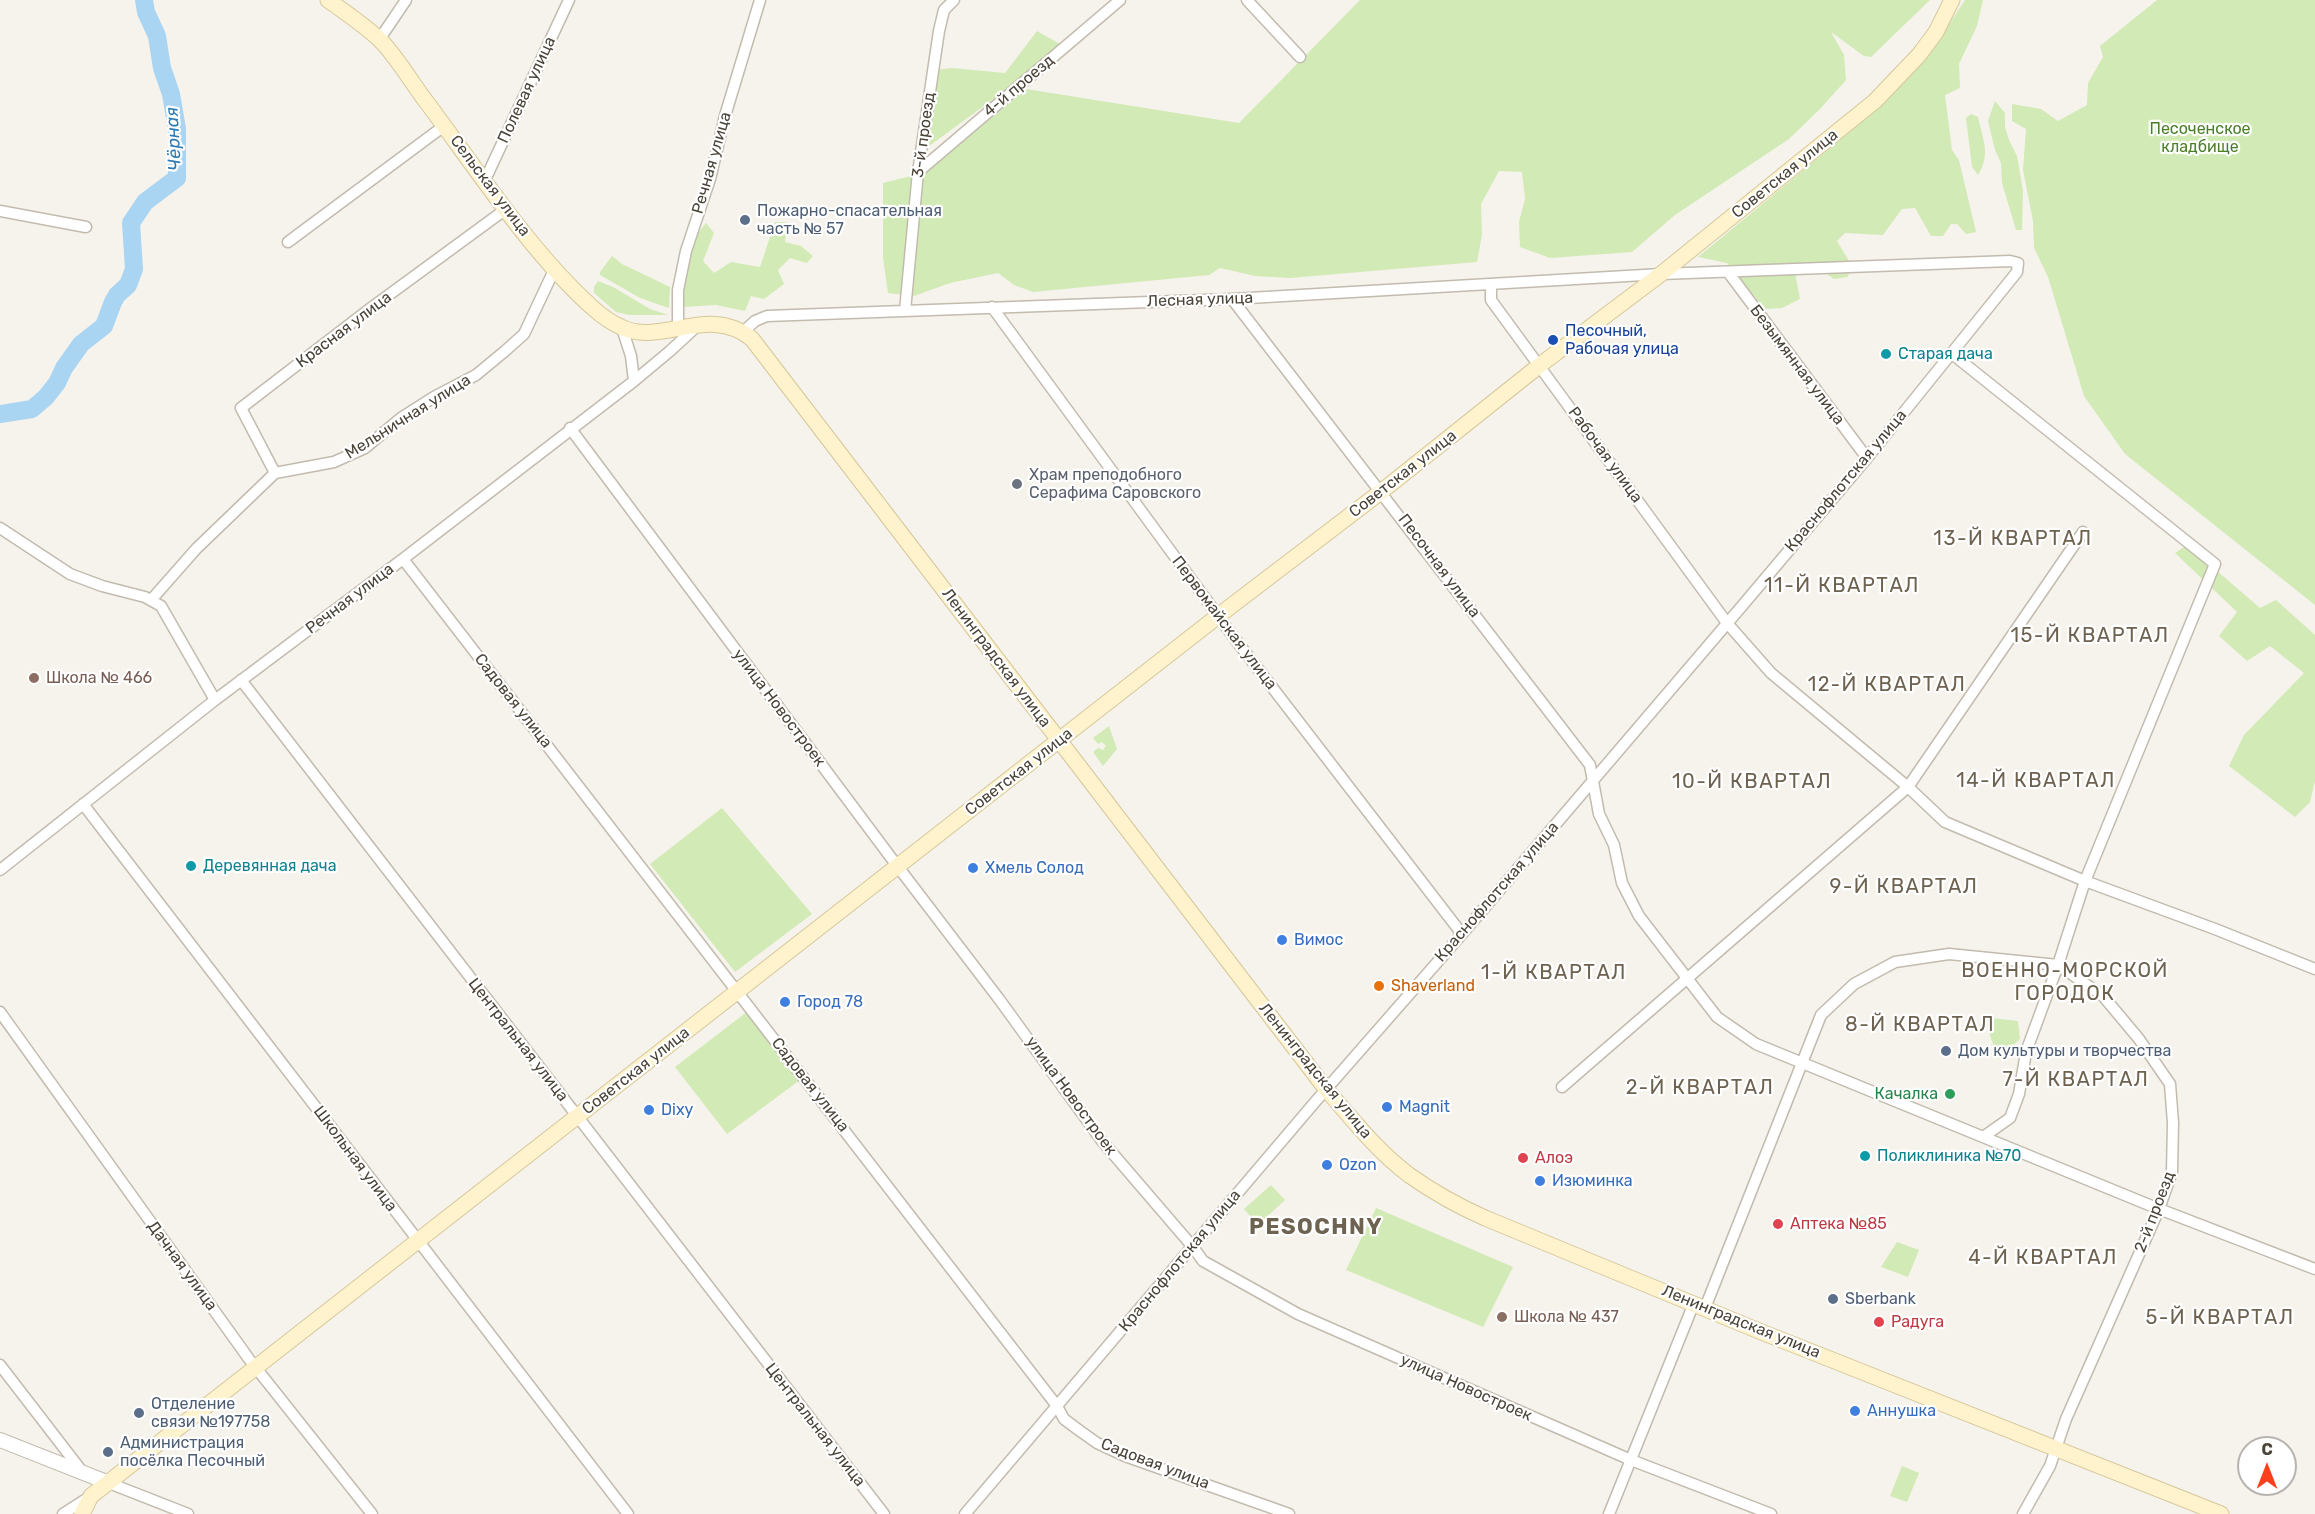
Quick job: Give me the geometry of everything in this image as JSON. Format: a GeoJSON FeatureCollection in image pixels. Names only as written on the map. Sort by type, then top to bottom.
{"type":"FeatureCollection","features":[{"type":"Feature","properties":{"kind":"main road","name":"Сельская улица"},"geometry":{"type":"LineString","coordinates":[[328,0],[380,40],[506,209],[555,268],[596,310],[622,328]]}},
{"type":"Feature","properties":{"kind":"main road","name":"Советская улица"},"geometry":{"type":"LineString","coordinates":[[92,1496],[1218,616],[1382,491],[1540,365],[1661,274],[1875,101],[1919,55],[1936,32],[1951,2]]}},
{"type":"Feature","properties":{"kind":"main road","name":"Лесная улица"},"geometry":{"type":"LineString","coordinates":[[622,328],[639,331],[714,324],[743,326]]}},
{"type":"Feature","properties":{"kind":"main road","name":"Ленинградская улица"},"geometry":{"type":"LineString","coordinates":[[743,326],[1326,1089],[1396,1164],[1451,1202],[1485,1218],[1699,1306],[2222,1514]]}},
{"type":"Feature","properties":{"kind":"main road"},"geometry":{"type":"LineString","coordinates":[[82,1514],[92,1496]]}},
{"type":"Feature","properties":{"kind":"street"},"geometry":{"type":"LineString","coordinates":[[380,40],[406,0]]}},
{"type":"Feature","properties":{"kind":"street","name":"Полевая улица"},"geometry":{"type":"LineString","coordinates":[[485,180],[569,0]]}},
{"type":"Feature","properties":{"kind":"street","name":"Речная улица"},"geometry":{"type":"LineString","coordinates":[[678,328],[678,290],[686,251],[710,179],[725,116],[760,0]]}},
{"type":"Feature","properties":{"kind":"street","name":"3-й проезд"},"geometry":{"type":"LineString","coordinates":[[904,311],[918,172],[939,31],[944,10],[954,0]]}},
{"type":"Feature","properties":{"kind":"street","name":"4-й проезд"},"geometry":{"type":"LineString","coordinates":[[918,172],[1120,0]]}},
{"type":"Feature","properties":{"kind":"street"},"geometry":{"type":"LineString","coordinates":[[1246,0],[1300,57]]}},
{"type":"Feature","properties":{"kind":"street"},"geometry":{"type":"LineString","coordinates":[[288,242],[444,126]]}},
{"type":"Feature","properties":{"kind":"street","name":"Красная улица"},"geometry":{"type":"LineString","coordinates":[[275,473],[241,408],[371,308],[506,209]]}},
{"type":"Feature","properties":{"kind":"street"},"geometry":{"type":"LineString","coordinates":[[0,211],[86,227]]}},
{"type":"Feature","properties":{"kind":"street","name":"Лесная улица"},"geometry":{"type":"LineString","coordinates":[[743,326],[767,316],[1232,299],[1661,274],[2010,261],[2018,264]]}},
{"type":"Feature","properties":{"kind":"street","name":"Краснофлотская улица"},"geometry":{"type":"LineString","coordinates":[[964,1514],[1867,458],[2017,272],[2018,264]]}},
{"type":"Feature","properties":{"kind":"street","name":"Мельничная улица"},"geometry":{"type":"LineString","coordinates":[[275,473],[334,462],[364,448],[400,418],[476,375],[524,334],[555,268]]}},
{"type":"Feature","properties":{"kind":"street","name":"Безымянная улица"},"geometry":{"type":"LineString","coordinates":[[1728,272],[1867,458]]}},
{"type":"Feature","properties":{"kind":"street","name":"Рабочая улица"},"geometry":{"type":"LineString","coordinates":[[1491,284],[1491,300],[1727,623],[1771,673],[1908,787],[1945,822],[2085,881],[2315,969]]}},
{"type":"Feature","properties":{"kind":"street","name":"Песочная улица"},"geometry":{"type":"LineString","coordinates":[[1232,299],[1382,491],[1590,765],[1599,814],[1614,845],[1622,883],[1639,916],[1717,1017],[1756,1044],[2159,1209],[2315,1269]]}},
{"type":"Feature","properties":{"kind":"street","name":"Первомайская улица"},"geometry":{"type":"LineString","coordinates":[[992,307],[1218,616],[1462,934]]}},
{"type":"Feature","properties":{"kind":"street","name":"Речная улица"},"geometry":{"type":"LineString","coordinates":[[0,870],[215,700],[634,381],[698,325]]}},
{"type":"Feature","properties":{"kind":"street"},"geometry":{"type":"LineString","coordinates":[[622,328],[631,356],[634,381]]}},
{"type":"Feature","properties":{"kind":"street"},"geometry":{"type":"LineString","coordinates":[[1951,353],[2215,564],[2085,881],[2058,965],[2026,1052],[2019,1094],[2010,1118],[1983,1137]]}},
{"type":"Feature","properties":{"kind":"street","name":"улица Новостроек"},"geometry":{"type":"LineString","coordinates":[[570,428],[999,999],[1102,1141],[1203,1261],[1298,1314],[1631,1460],[1771,1514]]}},
{"type":"Feature","properties":{"kind":"street"},"geometry":{"type":"LineString","coordinates":[[152,599],[196,549],[275,473]]}},
{"type":"Feature","properties":{"kind":"street"},"geometry":{"type":"LineString","coordinates":[[0,528],[70,574],[152,599],[161,606],[215,700]]}},
{"type":"Feature","properties":{"kind":"street"},"geometry":{"type":"LineString","coordinates":[[1562,1087],[1908,787],[2083,532]]}},
{"type":"Feature","properties":{"kind":"street","name":"Садовая улица"},"geometry":{"type":"LineString","coordinates":[[403,559],[1057,1406],[1064,1419],[1116,1452],[1289,1514]]}},
{"type":"Feature","properties":{"kind":"street","name":"Центральная улица"},"geometry":{"type":"LineString","coordinates":[[242,680],[884,1514]]}},
{"type":"Feature","properties":{"kind":"street","name":"Школьная улица"},"geometry":{"type":"LineString","coordinates":[[83,804],[628,1514]]}},
{"type":"Feature","properties":{"kind":"street","name":"2-й проезд"},"geometry":{"type":"LineString","coordinates":[[1609,1514],[1821,1015],[1854,984],[1895,962],[1949,954],[2058,965],[2103,996],[2139,1039],[2170,1084],[2173,1123],[2172,1172],[2159,1209],[2066,1419],[2050,1466],[2023,1514]]}},
{"type":"Feature","properties":{"kind":"street","name":"Дачная улица"},"geometry":{"type":"LineString","coordinates":[[0,1012],[255,1367],[372,1514]]}},
{"type":"Feature","properties":{"kind":"street"},"geometry":{"type":"LineString","coordinates":[[0,1365],[84,1474]]}},
{"type":"Feature","properties":{"kind":"street"},"geometry":{"type":"LineString","coordinates":[[0,1440],[188,1514]]}},
{"type":"Feature","properties":{"kind":"street","name":"Советская улица"},"geometry":{"type":"LineString","coordinates":[[63,1514],[92,1496]]}},
{"type":"Feature","properties":{"kind":"green space"},"geometry":{"type":"Polygon","coordinates":[[[1360,0],[1930,0],[1871,57],[1864,56],[1831,32],[1844,55],[1846,80],[1820,109],[1789,139],[1675,215],[1632,252],[1550,258],[1520,247],[1519,222],[1525,199],[1522,172],[1499,171],[1481,204],[1482,235],[1477,262],[1290,278],[1255,276],[1220,268],[1209,275],[1033,292],[1014,285],[998,273],[950,283],[914,296],[888,293],[883,258],[883,183],[927,172],[1026,89],[1239,123],[1360,0]]]}},
{"type":"Feature","properties":{"kind":"green space"},"geometry":{"type":"Polygon","coordinates":[[[1965,0],[1983,0],[1977,26],[1959,64],[1960,88],[1945,95],[1952,150],[1959,160],[1976,232],[1966,234],[1957,224],[1951,224],[1943,236],[1931,236],[1915,208],[1902,209],[1883,235],[1845,233],[1837,241],[1851,264],[1848,277],[1834,279],[1814,265],[1795,273],[1800,299],[1782,308],[1765,309],[1727,263],[1698,257],[1857,126],[1931,51],[1965,0]]]}},
{"type":"Feature","properties":{"kind":"green space","name":"Песоченское кладбище"},"geometry":{"type":"Polygon","coordinates":[[[2157,0],[2315,0],[2315,605],[2125,454],[2084,396],[2048,277],[2034,248],[2033,221],[2023,170],[2026,129],[2012,121],[2012,104],[2041,109],[2058,121],[2087,105],[2088,83],[2103,57],[2100,46],[2157,0]]]}},
{"type":"Feature","properties":{"kind":"green space"},"geometry":{"type":"Polygon","coordinates":[[[1037,31],[1060,44],[1022,78],[921,152],[934,70],[952,68],[1005,73],[1037,31]]]}},
{"type":"Feature","properties":{"kind":"green space"},"geometry":{"type":"Polygon","coordinates":[[[1995,101],[2005,113],[2005,127],[2017,156],[2023,191],[2022,230],[2016,230],[2002,183],[2001,163],[1995,150],[1988,121],[1995,101]]]}},
{"type":"Feature","properties":{"kind":"green space"},"geometry":{"type":"Polygon","coordinates":[[[1971,114],[1978,117],[1985,147],[1984,160],[1978,175],[1972,167],[1966,118],[1971,114]]]}},
{"type":"Feature","properties":{"kind":"green space"},"geometry":{"type":"Polygon","coordinates":[[[775,222],[787,222],[785,242],[801,246],[813,256],[807,263],[790,258],[778,270],[784,284],[764,299],[751,296],[745,311],[716,305],[684,307],[684,289],[695,237],[706,223],[714,233],[703,261],[714,273],[731,262],[760,267],[775,222]]]}},
{"type":"Feature","properties":{"kind":"green space"},"geometry":{"type":"Polygon","coordinates":[[[612,256],[622,264],[670,287],[669,308],[640,298],[600,275],[612,256]]]}},
{"type":"Feature","properties":{"kind":"green space"},"geometry":{"type":"Polygon","coordinates":[[[598,281],[613,287],[650,309],[668,315],[629,315],[616,312],[594,293],[594,287],[598,281]]]}},
{"type":"Feature","properties":{"kind":"green space"},"geometry":{"type":"Polygon","coordinates":[[[2187,545],[2260,608],[2276,600],[2315,635],[2315,781],[2310,802],[2295,817],[2229,766],[2244,735],[2304,673],[2270,646],[2247,661],[2219,636],[2237,612],[2175,553],[2187,545]]]}},
{"type":"Feature","properties":{"kind":"green space"},"geometry":{"type":"Polygon","coordinates":[[[1109,726],[1117,749],[1103,766],[1093,752],[1098,748],[1103,750],[1106,746],[1102,742],[1098,744],[1093,738],[1109,726]]]}},
{"type":"Feature","properties":{"kind":"green space"},"geometry":{"type":"Polygon","coordinates":[[[722,808],[812,914],[735,972],[650,864],[722,808]]]}},
{"type":"Feature","properties":{"kind":"green space"},"geometry":{"type":"Polygon","coordinates":[[[748,1011],[800,1080],[727,1134],[675,1067],[748,1011]]]}},
{"type":"Feature","properties":{"kind":"green space"},"geometry":{"type":"Polygon","coordinates":[[[1984,1017],[2018,1021],[2020,1039],[1998,1059],[1984,1017]]]}},
{"type":"Feature","properties":{"kind":"green space"},"geometry":{"type":"Polygon","coordinates":[[[1271,1185],[1285,1200],[1258,1225],[1244,1209],[1271,1185]]]}},
{"type":"Feature","properties":{"kind":"green space"},"geometry":{"type":"Polygon","coordinates":[[[1376,1208],[1513,1267],[1483,1327],[1346,1270],[1376,1208]]]}},
{"type":"Feature","properties":{"kind":"green space"},"geometry":{"type":"Polygon","coordinates":[[[1897,1242],[1919,1250],[1908,1277],[1881,1267],[1897,1242]]]}},
{"type":"Feature","properties":{"kind":"green space"},"geometry":{"type":"Polygon","coordinates":[[[1902,1466],[1919,1473],[1907,1502],[1890,1496],[1902,1466]]]}},
{"type":"Feature","properties":{"kind":"waterway","name":"Чёрная"},"geometry":{"type":"LineString","coordinates":[[0,414],[32,409],[57,383],[64,368],[81,344],[104,326],[113,302],[128,285],[134,269],[131,223],[145,202],[177,178],[177,129],[171,94],[162,68],[157,36],[146,12],[144,0]]}},
{"type":"Feature","properties":{"kind":"place","name":"Пожарно-спасательная часть № 57"},"geometry":{"type":"Point","coordinates":[745,220]}},
{"type":"Feature","properties":{"kind":"place","name":"Песочный, Рабочая улица"},"geometry":{"type":"Point","coordinates":[1553,340]}},
{"type":"Feature","properties":{"kind":"place","name":"Старая дача"},"geometry":{"type":"Point","coordinates":[1886,354]}},
{"type":"Feature","properties":{"kind":"place","name":"Храм преподобного Серафима Саровского"},"geometry":{"type":"Point","coordinates":[1017,484]}},
{"type":"Feature","properties":{"kind":"place","name":"Школа № 466"},"geometry":{"type":"Point","coordinates":[34,678]}},
{"type":"Feature","properties":{"kind":"place","name":"Деревянная дача"},"geometry":{"type":"Point","coordinates":[191,866]}},
{"type":"Feature","properties":{"kind":"place","name":"Хмель Солод"},"geometry":{"type":"Point","coordinates":[973,868]}},
{"type":"Feature","properties":{"kind":"place","name":"Вимос"},"geometry":{"type":"Point","coordinates":[1282,940]}},
{"type":"Feature","properties":{"kind":"place","name":"Shaverland"},"geometry":{"type":"Point","coordinates":[1379,986]}},
{"type":"Feature","properties":{"kind":"place","name":"Город 78"},"geometry":{"type":"Point","coordinates":[785,1002]}},
{"type":"Feature","properties":{"kind":"place","name":"Дом культуры и творчества"},"geometry":{"type":"Point","coordinates":[1946,1051]}},
{"type":"Feature","properties":{"kind":"place","name":"Качалка"},"geometry":{"type":"Point","coordinates":[1950,1094]}},
{"type":"Feature","properties":{"kind":"place","name":"Magnit"},"geometry":{"type":"Point","coordinates":[1387,1107]}},
{"type":"Feature","properties":{"kind":"place","name":"Dixy"},"geometry":{"type":"Point","coordinates":[649,1110]}},
{"type":"Feature","properties":{"kind":"place","name":"Поликлиника №70"},"geometry":{"type":"Point","coordinates":[1865,1156]}},
{"type":"Feature","properties":{"kind":"place","name":"Алоэ"},"geometry":{"type":"Point","coordinates":[1523,1158]}},
{"type":"Feature","properties":{"kind":"place","name":"Ozon"},"geometry":{"type":"Point","coordinates":[1327,1165]}},
{"type":"Feature","properties":{"kind":"place","name":"Изюминка"},"geometry":{"type":"Point","coordinates":[1540,1181]}},
{"type":"Feature","properties":{"kind":"place","name":"Аптека №85"},"geometry":{"type":"Point","coordinates":[1778,1224]}},
{"type":"Feature","properties":{"kind":"place","name":"Sberbank"},"geometry":{"type":"Point","coordinates":[1833,1299]}},
{"type":"Feature","properties":{"kind":"place","name":"Школа № 437"},"geometry":{"type":"Point","coordinates":[1502,1317]}},
{"type":"Feature","properties":{"kind":"place","name":"Радуга"},"geometry":{"type":"Point","coordinates":[1879,1322]}},
{"type":"Feature","properties":{"kind":"place","name":"Аннушка"},"geometry":{"type":"Point","coordinates":[1855,1411]}},
{"type":"Feature","properties":{"kind":"place","name":"Отделение связи №197758"},"geometry":{"type":"Point","coordinates":[139,1413]}},
{"type":"Feature","properties":{"kind":"place","name":"Администрация посёлка Песочный"},"geometry":{"type":"Point","coordinates":[108,1452]}},
{"type":"Feature","properties":{"kind":"district","name":"13-Й КВАРТАЛ"},"geometry":{"type":"Point","coordinates":[2013,539]}},
{"type":"Feature","properties":{"kind":"district","name":"11-Й КВАРТАЛ"},"geometry":{"type":"Point","coordinates":[1842,586]}},
{"type":"Feature","properties":{"kind":"district","name":"15-Й КВАРТАЛ"},"geometry":{"type":"Point","coordinates":[2090,636]}},
{"type":"Feature","properties":{"kind":"district","name":"12-Й КВАРТАЛ"},"geometry":{"type":"Point","coordinates":[1887,685]}},
{"type":"Feature","properties":{"kind":"district","name":"14-Й КВАРТАЛ"},"geometry":{"type":"Point","coordinates":[2036,781]}},
{"type":"Feature","properties":{"kind":"district","name":"10-Й КВАРТАЛ"},"geometry":{"type":"Point","coordinates":[1752,782]}},
{"type":"Feature","properties":{"kind":"district","name":"9-Й КВАРТАЛ"},"geometry":{"type":"Point","coordinates":[1904,887]}},
{"type":"Feature","properties":{"kind":"district","name":"1-Й КВАРТАЛ"},"geometry":{"type":"Point","coordinates":[1554,973]}},
{"type":"Feature","properties":{"kind":"district","name":"ВОЕННО-МОРСКОЙ ГОРОДОК"},"geometry":{"type":"Point","coordinates":[2065,982]}},
{"type":"Feature","properties":{"kind":"district","name":"8-Й КВАРТАЛ"},"geometry":{"type":"Point","coordinates":[1920,1025]}},
{"type":"Feature","properties":{"kind":"district","name":"7-Й КВАРТАЛ"},"geometry":{"type":"Point","coordinates":[2076,1080]}},
{"type":"Feature","properties":{"kind":"district","name":"2-Й КВАРТАЛ"},"geometry":{"type":"Point","coordinates":[1700,1088]}},
{"type":"Feature","properties":{"kind":"district","name":"PESOCHNY"},"geometry":{"type":"Point","coordinates":[1316,1228]}},
{"type":"Feature","properties":{"kind":"district","name":"4-Й КВАРТАЛ"},"geometry":{"type":"Point","coordinates":[2043,1258]}},
{"type":"Feature","properties":{"kind":"district","name":"5-Й КВАРТАЛ"},"geometry":{"type":"Point","coordinates":[2220,1318]}}]}
